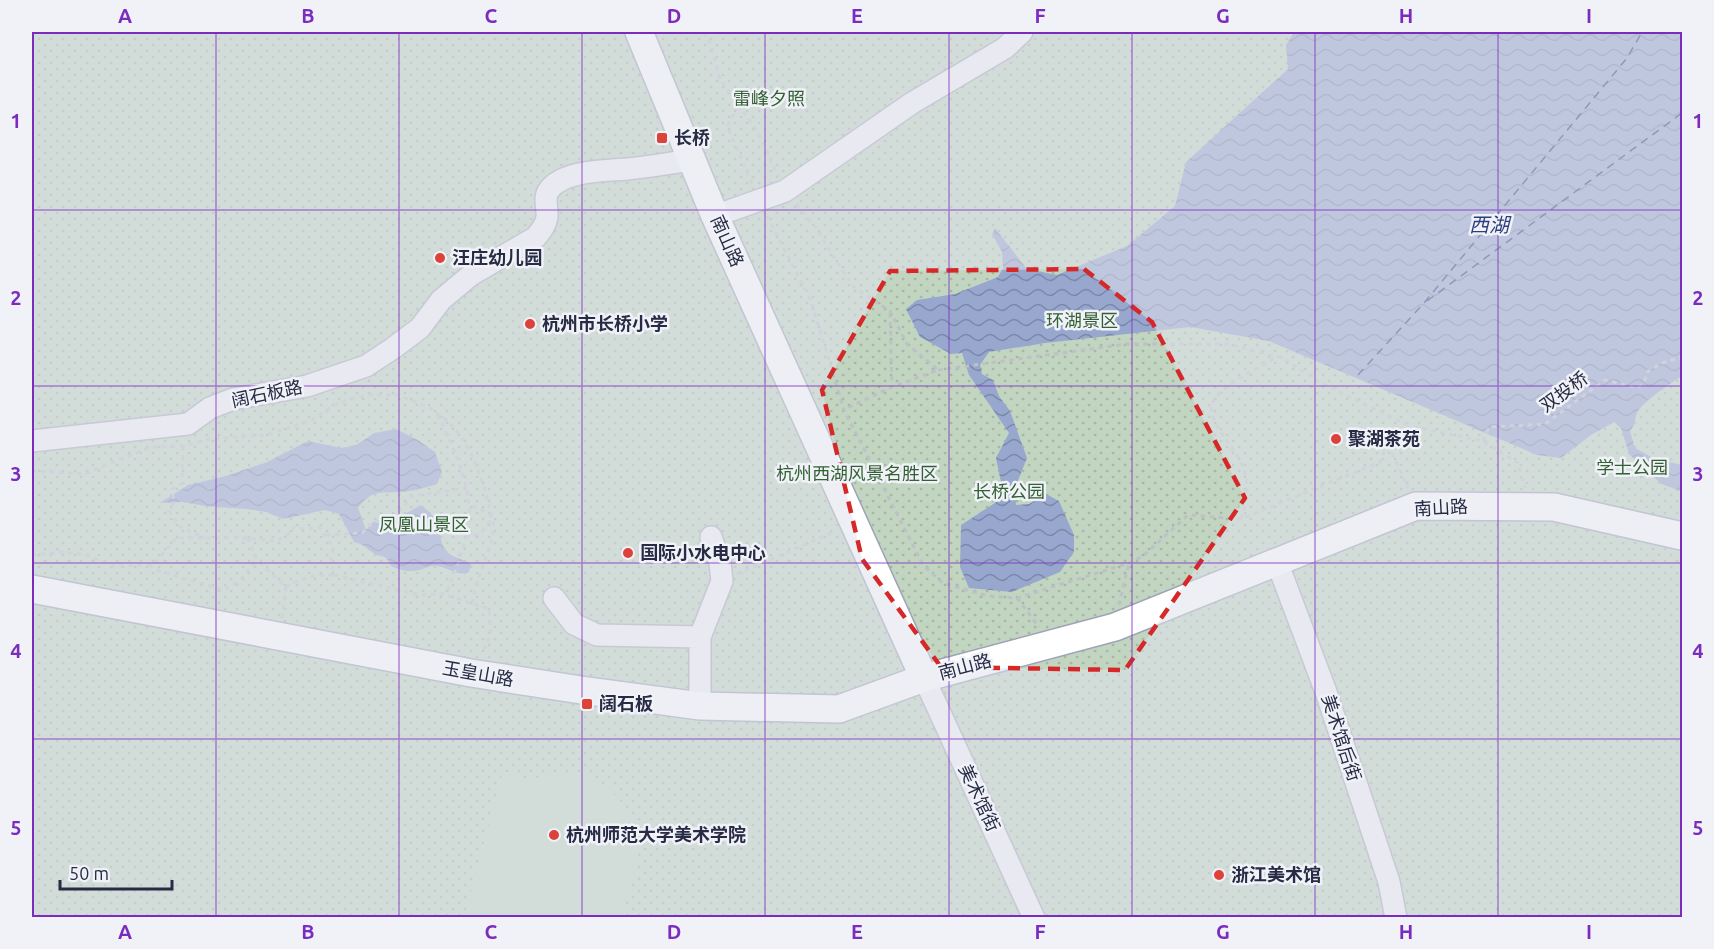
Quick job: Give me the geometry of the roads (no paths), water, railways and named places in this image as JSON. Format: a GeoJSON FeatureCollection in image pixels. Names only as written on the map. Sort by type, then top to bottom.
{"type":"FeatureCollection","features":[{"type":"Feature","properties":{"kind":"main road","name":"南山路"},"geometry":{"type":"LineString","coordinates":[[639,32],[715,216],[924,678],[1115,627],[1416,506],[1554,507],[1683,536]]}},
{"type":"Feature","properties":{"kind":"main road","name":"玉皇山路"},"geometry":{"type":"LineString","coordinates":[[32,589],[471,674],[700,706],[839,709],[924,678]]}},
{"type":"Feature","properties":{"kind":"street"},"geometry":{"type":"LineString","coordinates":[[715,216],[785,191],[912,103],[1005,48],[1022,32]]}},
{"type":"Feature","properties":{"kind":"street","name":"阔石板路"},"geometry":{"type":"LineString","coordinates":[[32,441],[188,424],[210,408],[233,399],[307,386],[366,366],[392,350],[420,328],[441,300],[471,274],[536,237],[544,228],[548,216],[546,201],[548,190],[559,181],[593,171],[692,160]]}},
{"type":"Feature","properties":{"kind":"street"},"geometry":{"type":"LineString","coordinates":[[700,706],[700,637],[722,581],[720,563],[711,537]]}},
{"type":"Feature","properties":{"kind":"street","name":"美术馆后街"},"geometry":{"type":"LineString","coordinates":[[1277,562],[1326,692],[1389,882],[1396,918]]}},
{"type":"Feature","properties":{"kind":"street"},"geometry":{"type":"LineString","coordinates":[[554,598],[574,624],[597,635],[700,637]]}},
{"type":"Feature","properties":{"kind":"street","name":"美术馆街"},"geometry":{"type":"LineString","coordinates":[[924,678],[1034,918]]}},
{"type":"Feature","properties":{"kind":"water","name":"西湖"},"geometry":{"type":"Polygon","coordinates":[[[1294,32],[1682,32],[1682,376],[1657,393],[1640,409],[1630,431],[1635,448],[1655,459],[1682,465],[1682,492],[1660,483],[1629,454],[1621,428],[1614,422],[1591,435],[1561,458],[1537,455],[1269,341],[1190,327],[1045,343],[989,352],[980,365],[982,374],[993,380],[999,396],[1010,411],[1027,458],[1015,488],[1016,505],[1029,504],[1046,494],[1059,501],[1074,535],[1074,552],[1060,572],[1012,592],[969,588],[960,567],[961,525],[1004,497],[996,458],[1009,433],[969,375],[962,353],[951,354],[920,337],[906,309],[917,300],[955,294],[998,277],[1003,268],[1002,252],[992,234],[995,228],[1027,269],[1057,275],[1127,246],[1175,206],[1186,162],[1288,69],[1286,45],[1294,32]]]}},
{"type":"Feature","properties":{"kind":"water"},"geometry":{"type":"Polygon","coordinates":[[[396,429],[435,452],[442,472],[437,484],[416,490],[380,493],[369,497],[358,508],[366,530],[373,522],[398,516],[420,505],[435,520],[444,548],[451,555],[471,565],[469,572],[459,573],[437,566],[407,571],[391,566],[385,557],[354,542],[339,514],[325,510],[283,519],[266,512],[246,509],[182,502],[160,503],[188,485],[226,476],[267,462],[308,441],[341,448],[357,445],[374,433],[396,429]]]}},
{"type":"Feature","properties":{"kind":"place","name":"长桥"},"geometry":{"type":"Point","coordinates":[662,138]}},
{"type":"Feature","properties":{"kind":"place","name":"汪庄幼儿园"},"geometry":{"type":"Point","coordinates":[440,258]}},
{"type":"Feature","properties":{"kind":"place","name":"杭州市长桥小学"},"geometry":{"type":"Point","coordinates":[530,324]}},
{"type":"Feature","properties":{"kind":"place","name":"聚湖茶苑"},"geometry":{"type":"Point","coordinates":[1336,439]}},
{"type":"Feature","properties":{"kind":"place","name":"国际小水电中心"},"geometry":{"type":"Point","coordinates":[628,553]}},
{"type":"Feature","properties":{"kind":"place","name":"阔石板"},"geometry":{"type":"Point","coordinates":[587,704]}},
{"type":"Feature","properties":{"kind":"place","name":"杭州师范大学美术学院"},"geometry":{"type":"Point","coordinates":[554,835]}},
{"type":"Feature","properties":{"kind":"place","name":"浙江美术馆"},"geometry":{"type":"Point","coordinates":[1219,875]}},
{"type":"Feature","properties":{"kind":"park label","name":"雷峰夕照"},"geometry":{"type":"Point","coordinates":[769,99]}},
{"type":"Feature","properties":{"kind":"park label","name":"环湖景区"},"geometry":{"type":"Point","coordinates":[1082,321]}},
{"type":"Feature","properties":{"kind":"park label","name":"学士公园"},"geometry":{"type":"Point","coordinates":[1632,468]}},
{"type":"Feature","properties":{"kind":"park label","name":"杭州西湖风景名胜区"},"geometry":{"type":"Point","coordinates":[857,474]}},
{"type":"Feature","properties":{"kind":"park label","name":"长桥公园"},"geometry":{"type":"Point","coordinates":[1009,492]}},
{"type":"Feature","properties":{"kind":"park label","name":"凤凰山景区"},"geometry":{"type":"Point","coordinates":[424,525]}}]}
